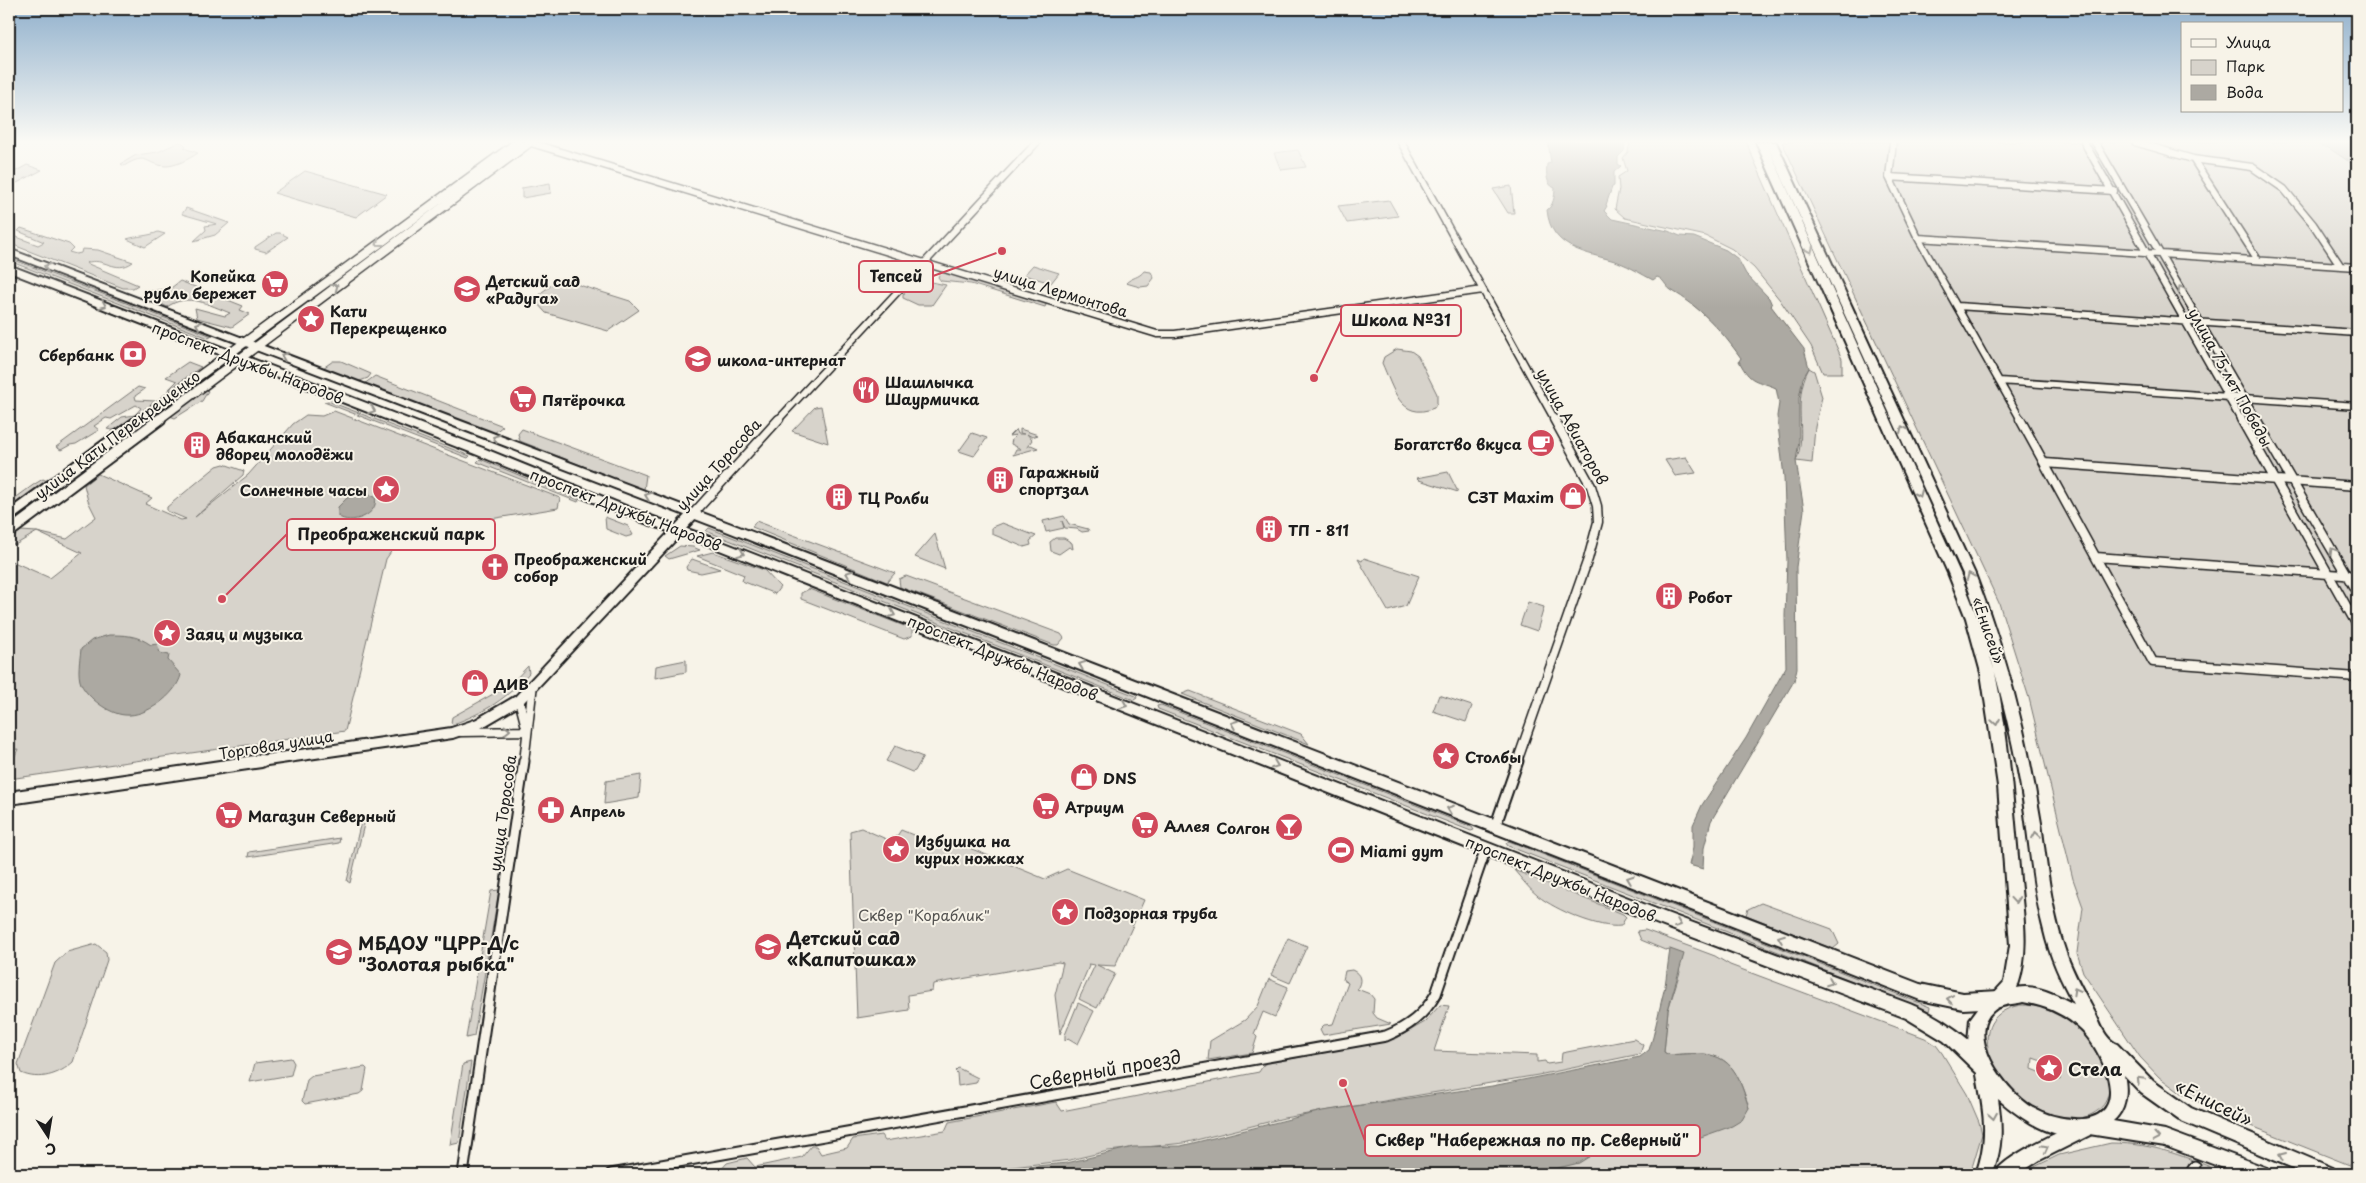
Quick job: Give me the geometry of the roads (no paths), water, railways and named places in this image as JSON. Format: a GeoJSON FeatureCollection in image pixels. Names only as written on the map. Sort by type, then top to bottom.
{"type":"FeatureCollection","features":[{"type":"Feature","properties":{"kind":"main road","name":"«Енисей»"},"geometry":{"type":"LineString","coordinates":[[1786,197],[1954,573],[1972,618],[1988,674],[2005,786],[2018,945],[2014,974],[2010,986],[1999,999],[1983,1010],[1976,1029],[1977,1049],[1984,1068],[2005,1097],[2030,1115],[2061,1127],[2077,1128],[2091,1126],[2165,1138],[2261,1174]]}},
{"type":"Feature","properties":{"kind":"main road","name":"«Енисей»"},"geometry":{"type":"LineString","coordinates":[[1796,197],[1969,574],[1986,618],[2004,676],[2027,782],[2048,919],[2068,978],[2118,1076],[2118,1096],[2109,1114],[2091,1126]]}},
{"type":"Feature","properties":{"kind":"main road","name":"проспект Дружбы Народов"},"geometry":{"type":"LineString","coordinates":[[9,252],[693,514],[1920,992],[1963,1001],[1999,999]]}},
{"type":"Feature","properties":{"kind":"main road","name":"проспект Дружбы Народов"},"geometry":{"type":"LineString","coordinates":[[9,268],[480,451],[678,531],[1486,848],[1920,1016],[1954,1038],[1984,1068]]}},
{"type":"Feature","properties":{"kind":"main road"},"geometry":{"type":"LineString","coordinates":[[1143,712],[1154,693]]}},
{"type":"Feature","properties":{"kind":"main road","name":"«Енисей»"},"geometry":{"type":"LineString","coordinates":[[1999,999],[2023,994],[2048,1000],[2070,1010],[2158,1097],[2185,1114],[2327,1174]]}},
{"type":"Feature","properties":{"kind":"main road"},"geometry":{"type":"LineString","coordinates":[[1984,1068],[1994,1126],[1992,1151],[1984,1174]]}},
{"type":"Feature","properties":{"kind":"main road"},"geometry":{"type":"LineString","coordinates":[[2004,1174],[2034,1154],[2091,1126]]}},
{"type":"Feature","properties":{"kind":"street","name":"улица Кати Перекрещенко"},"geometry":{"type":"LineString","coordinates":[[9,532],[250,344],[445,197]]}},
{"type":"Feature","properties":{"kind":"street","name":"улица Кати Перекрещенко"},"geometry":{"type":"LineString","coordinates":[[250,344],[453,197]]}},
{"type":"Feature","properties":{"kind":"street","name":"улица Лермонтова"},"geometry":{"type":"LineString","coordinates":[[712,197],[1055,303],[1166,335],[1483,290]]}},
{"type":"Feature","properties":{"kind":"street","name":"улица Торосова"},"geometry":{"type":"LineString","coordinates":[[463,1174],[523,774],[533,683],[678,531],[854,337],[986,197]]}},
{"type":"Feature","properties":{"kind":"street","name":"улица Авиаторов"},"geometry":{"type":"LineString","coordinates":[[1432,197],[1591,486],[1598,502],[1600,519],[1588,559],[1495,827]]}},
{"type":"Feature","properties":{"kind":"street"},"geometry":{"type":"LineString","coordinates":[[1899,197],[1918,238],[2045,463],[2153,662],[2357,677]]}},
{"type":"Feature","properties":{"kind":"street","name":"улица 75 лет Победы"},"geometry":{"type":"LineString","coordinates":[[2115,197],[2145,254],[2357,625]]}},
{"type":"Feature","properties":{"kind":"street","name":"улица 75 лет Победы"},"geometry":{"type":"LineString","coordinates":[[2127,197],[2242,398],[2357,593]]}},
{"type":"Feature","properties":{"kind":"street"},"geometry":{"type":"LineString","coordinates":[[2218,197],[2258,260]]}},
{"type":"Feature","properties":{"kind":"street"},"geometry":{"type":"LineString","coordinates":[[2291,197],[2312,224],[2340,266]]}},
{"type":"Feature","properties":{"kind":"street"},"geometry":{"type":"LineString","coordinates":[[1918,238],[2357,267]]}},
{"type":"Feature","properties":{"kind":"street"},"geometry":{"type":"LineString","coordinates":[[1957,306],[2357,333]]}},
{"type":"Feature","properties":{"kind":"street","name":"улица Кати Перекрещенко"},"geometry":{"type":"LineString","coordinates":[[9,516],[234,357]]}},
{"type":"Feature","properties":{"kind":"street"},"geometry":{"type":"LineString","coordinates":[[1999,381],[2357,406]]}},
{"type":"Feature","properties":{"kind":"street"},"geometry":{"type":"LineString","coordinates":[[2045,463],[2357,486]]}},
{"type":"Feature","properties":{"kind":"street"},"geometry":{"type":"LineString","coordinates":[[2096,557],[2357,576]]}},
{"type":"Feature","properties":{"kind":"street","name":"Торговая улица"},"geometry":{"type":"LineString","coordinates":[[9,798],[452,733],[478,724],[519,700],[533,683]]}},
{"type":"Feature","properties":{"kind":"street"},"geometry":{"type":"LineString","coordinates":[[519,700],[525,702],[530,707]]}},
{"type":"Feature","properties":{"kind":"street"},"geometry":{"type":"LineString","coordinates":[[452,733],[527,731],[519,700]]}},
{"type":"Feature","properties":{"kind":"street","name":"Северный проезд"},"geometry":{"type":"LineString","coordinates":[[611,1174],[1393,1033],[1410,1025],[1420,1017],[1429,1007],[1436,994],[1486,848]]}},
{"type":"Feature","properties":{"kind":"water"},"geometry":{"type":"Polygon","coordinates":[[[1554,197],[1609,197],[1604,211],[1612,219],[1668,231],[1680,236],[1694,237],[1726,250],[1738,259],[1746,274],[1769,298],[1771,306],[1804,349],[1809,368],[1803,378],[1799,398],[1799,441],[1796,461],[1804,510],[1796,567],[1797,668],[1794,681],[1711,821],[1704,848],[1703,869],[1689,865],[1693,848],[1693,825],[1702,805],[1746,738],[1786,667],[1787,561],[1784,477],[1777,416],[1779,403],[1776,388],[1750,377],[1739,361],[1741,358],[1718,329],[1700,311],[1669,288],[1661,279],[1657,277],[1653,280],[1632,268],[1583,252],[1563,241],[1555,234],[1550,223],[1547,210],[1554,197]]]}},
{"type":"Feature","properties":{"kind":"water"},"geometry":{"type":"Polygon","coordinates":[[[360,493],[366,493],[375,497],[373,509],[369,514],[350,520],[338,516],[338,507],[347,498],[360,493]]]}},
{"type":"Feature","properties":{"kind":"water"},"geometry":{"type":"Polygon","coordinates":[[[109,635],[131,636],[151,645],[157,644],[160,653],[169,655],[168,660],[181,675],[178,683],[167,697],[142,712],[125,715],[112,712],[89,695],[81,684],[79,676],[81,649],[92,640],[109,635]]]}},
{"type":"Feature","properties":{"kind":"water"},"geometry":{"type":"Polygon","coordinates":[[[1670,949],[1684,954],[1668,1010],[1664,1052],[1675,1055],[1703,1054],[1723,1060],[1732,1068],[1737,1077],[1749,1108],[1742,1120],[1732,1126],[1698,1138],[1639,1151],[1603,1148],[1579,1163],[1533,1174],[957,1174],[1067,1163],[1133,1147],[1181,1146],[1322,1111],[1492,1086],[1640,1057],[1649,1050],[1653,1037],[1665,986],[1670,949]]]}},
{"type":"Feature","properties":{"kind":"place","name":"Тепсей"},"geometry":{"type":"Point","coordinates":[1002,251]}},
{"type":"Feature","properties":{"kind":"place","name":"Копейка рубль бережет"},"geometry":{"type":"Point","coordinates":[275,284]}},
{"type":"Feature","properties":{"kind":"place","name":"Детский сад «Радуга»"},"geometry":{"type":"Point","coordinates":[467,289]}},
{"type":"Feature","properties":{"kind":"place","name":"Кати Перекрещенко"},"geometry":{"type":"Point","coordinates":[311,319]}},
{"type":"Feature","properties":{"kind":"place","name":"Сбербанк"},"geometry":{"type":"Point","coordinates":[133,354]}},
{"type":"Feature","properties":{"kind":"place","name":"школа-интернат"},"geometry":{"type":"Point","coordinates":[698,359]}},
{"type":"Feature","properties":{"kind":"place","name":"Школа №31"},"geometry":{"type":"Point","coordinates":[1314,378]}},
{"type":"Feature","properties":{"kind":"place","name":"Шашлычка Шаурмичка"},"geometry":{"type":"Point","coordinates":[866,390]}},
{"type":"Feature","properties":{"kind":"place","name":"Пятёрочка"},"geometry":{"type":"Point","coordinates":[523,399]}},
{"type":"Feature","properties":{"kind":"place","name":"Богатство вкуса"},"geometry":{"type":"Point","coordinates":[1541,443]}},
{"type":"Feature","properties":{"kind":"place","name":"Абаканский дворец молодёжи"},"geometry":{"type":"Point","coordinates":[197,445]}},
{"type":"Feature","properties":{"kind":"place","name":"Гаражный спортзал"},"geometry":{"type":"Point","coordinates":[1000,480]}},
{"type":"Feature","properties":{"kind":"place","name":"Солнечные часы"},"geometry":{"type":"Point","coordinates":[386,489]}},
{"type":"Feature","properties":{"kind":"place","name":"СЗТ Maxim"},"geometry":{"type":"Point","coordinates":[1573,496]}},
{"type":"Feature","properties":{"kind":"place","name":"ТЦ Ролби"},"geometry":{"type":"Point","coordinates":[839,497]}},
{"type":"Feature","properties":{"kind":"place","name":"ТП - 811"},"geometry":{"type":"Point","coordinates":[1269,529]}},
{"type":"Feature","properties":{"kind":"place","name":"Преображенский собор"},"geometry":{"type":"Point","coordinates":[495,567]}},
{"type":"Feature","properties":{"kind":"place","name":"Робот"},"geometry":{"type":"Point","coordinates":[1669,596]}},
{"type":"Feature","properties":{"kind":"place","name":"Преображенский парк"},"geometry":{"type":"Point","coordinates":[222,599]}},
{"type":"Feature","properties":{"kind":"place","name":"Заяц и музыка"},"geometry":{"type":"Point","coordinates":[167,633]}},
{"type":"Feature","properties":{"kind":"place","name":"ДИВ"},"geometry":{"type":"Point","coordinates":[475,683]}},
{"type":"Feature","properties":{"kind":"place","name":"Столбы"},"geometry":{"type":"Point","coordinates":[1446,756]}},
{"type":"Feature","properties":{"kind":"place","name":"DNS"},"geometry":{"type":"Point","coordinates":[1084,777]}},
{"type":"Feature","properties":{"kind":"place","name":"Атриум"},"geometry":{"type":"Point","coordinates":[1046,806]}},
{"type":"Feature","properties":{"kind":"place","name":"Апрель"},"geometry":{"type":"Point","coordinates":[551,810]}},
{"type":"Feature","properties":{"kind":"place","name":"Магазин Северный"},"geometry":{"type":"Point","coordinates":[229,815]}},
{"type":"Feature","properties":{"kind":"place","name":"Аллея"},"geometry":{"type":"Point","coordinates":[1145,825]}},
{"type":"Feature","properties":{"kind":"place","name":"Солгон"},"geometry":{"type":"Point","coordinates":[1289,827]}},
{"type":"Feature","properties":{"kind":"place","name":"Избушка на курих ножках"},"geometry":{"type":"Point","coordinates":[896,849]}},
{"type":"Feature","properties":{"kind":"place","name":"Miami gym"},"geometry":{"type":"Point","coordinates":[1341,850]}},
{"type":"Feature","properties":{"kind":"place","name":"Подзорная труба"},"geometry":{"type":"Point","coordinates":[1065,912]}},
{"type":"Feature","properties":{"kind":"place","name":"Детский сад «Капитошка»"},"geometry":{"type":"Point","coordinates":[768,947]}},
{"type":"Feature","properties":{"kind":"place","name":"МБДОУ \"ЦРР-Д/с \"Золотая рыбка\""},"geometry":{"type":"Point","coordinates":[339,952]}},
{"type":"Feature","properties":{"kind":"place","name":"Стела"},"geometry":{"type":"Point","coordinates":[2049,1068]}},
{"type":"Feature","properties":{"kind":"place","name":"Сквер \"Набережная по пр. Северный\""},"geometry":{"type":"Point","coordinates":[1343,1083]}},
{"type":"Feature","properties":{"kind":"park label","name":"Сквер \"Кораблик\""},"geometry":{"type":"Point","coordinates":[924,914]}}]}
